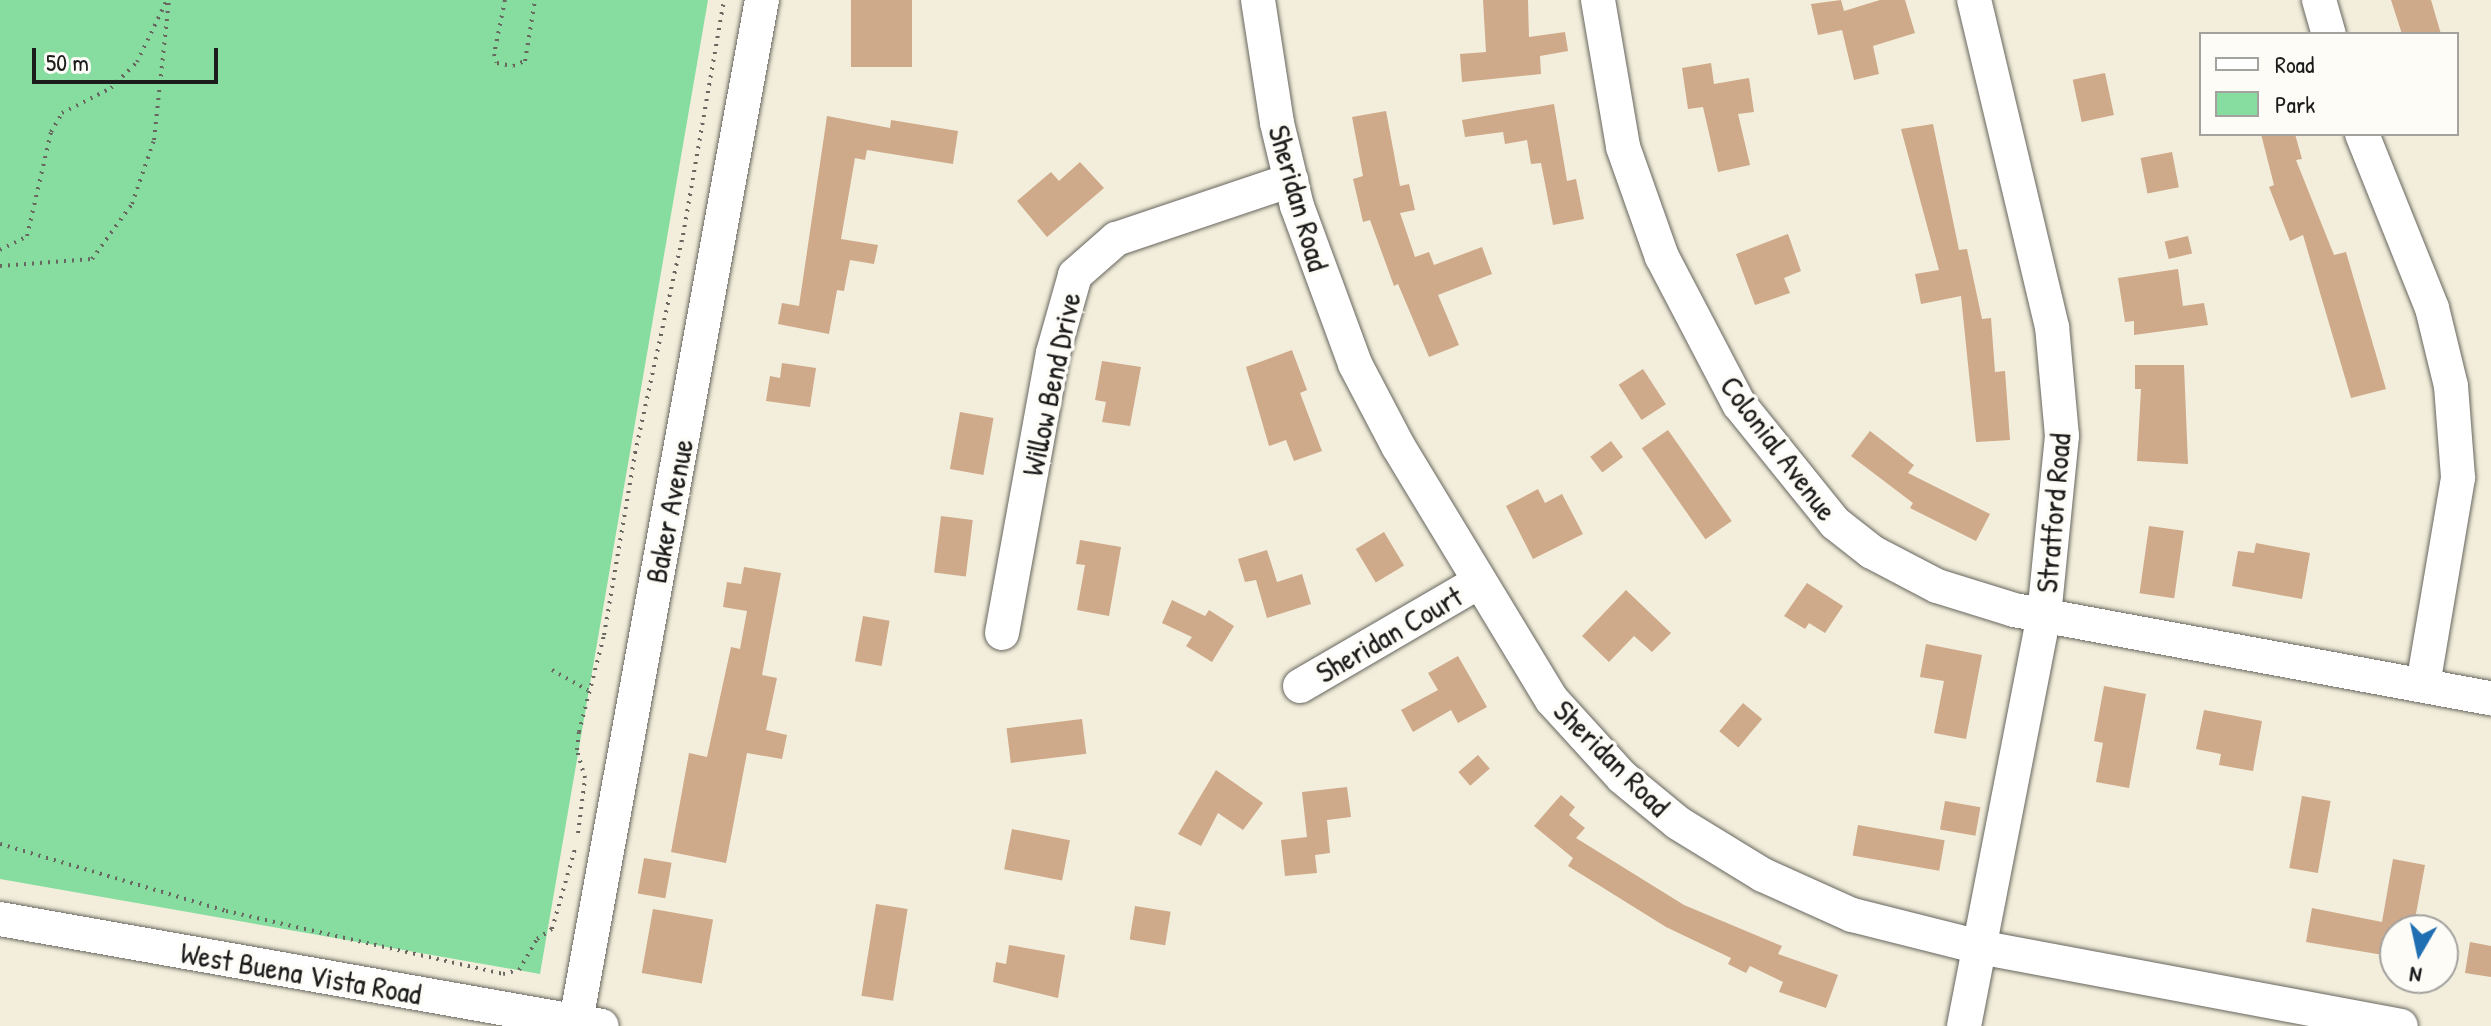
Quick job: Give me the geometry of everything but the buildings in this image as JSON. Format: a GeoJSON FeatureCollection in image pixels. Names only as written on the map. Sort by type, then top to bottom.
{"type":"FeatureCollection","features":[{"type":"Feature","properties":{"kind":"street","name":"Baker Avenue"},"geometry":{"type":"LineString","coordinates":[[589,1024],[762,0]]}},
{"type":"Feature","properties":{"kind":"street","name":"Sheridan Road"},"geometry":{"type":"LineString","coordinates":[[1258,0],[1291,180],[1355,364],[1479,582],[1552,700],[1579,734],[1678,823],[1763,875],[1852,915],[1979,947],[2401,1026]]}},
{"type":"Feature","properties":{"kind":"street","name":"Colonial Avenue"},"geometry":{"type":"LineString","coordinates":[[1598,0],[1608,81],[1639,197],[1695,327],[1739,404],[1795,479],[1835,523],[1872,552],[1937,586],[2044,616],[2491,698]]}},
{"type":"Feature","properties":{"kind":"street","name":"Stratford Road"},"geometry":{"type":"LineString","coordinates":[[1964,1026],[2044,616],[2060,494],[2059,375],[1974,0]]}},
{"type":"Feature","properties":{"kind":"street"},"geometry":{"type":"LineString","coordinates":[[2319,0],[2328,32]]}},
{"type":"Feature","properties":{"kind":"street"},"geometry":{"type":"LineString","coordinates":[[2363,136],[2432,308],[2451,386],[2458,478],[2423,685]]}},
{"type":"Feature","properties":{"kind":"street","name":"Willow Bend Drive"},"geometry":{"type":"LineString","coordinates":[[1002,633],[1053,353],[1075,275],[1116,239],[1291,180]]}},
{"type":"Feature","properties":{"kind":"street","name":"Sheridan Court"},"geometry":{"type":"LineString","coordinates":[[1300,686],[1479,582]]}},
{"type":"Feature","properties":{"kind":"street","name":"West Buena Vista Road"},"geometry":{"type":"LineString","coordinates":[[0,919],[518,1019],[589,1024]]}},
{"type":"Feature","properties":{"kind":"path"},"geometry":{"type":"LineString","coordinates":[[0,250],[27,236],[51,132],[62,113],[111,88],[137,62],[168,0]]}},
{"type":"Feature","properties":{"kind":"path"},"geometry":{"type":"LineString","coordinates":[[0,266],[92,259],[119,225],[132,204],[154,140],[168,0]]}},
{"type":"Feature","properties":{"kind":"path"},"geometry":{"type":"LineString","coordinates":[[505,0],[494,54],[497,63],[513,66],[525,61],[535,0]]}},
{"type":"Feature","properties":{"kind":"path"},"geometry":{"type":"LineString","coordinates":[[0,844],[226,911],[479,971],[511,973],[552,929],[568,874],[585,778],[577,750],[588,690],[604,635],[635,453],[683,235],[724,0]]}},
{"type":"Feature","properties":{"kind":"path"},"geometry":{"type":"LineString","coordinates":[[552,670],[588,690]]}},
{"type":"Feature","properties":{"kind":"green space"},"geometry":{"type":"Polygon","coordinates":[[[0,0],[708,0],[540,974],[0,879],[0,0]]]}}]}
